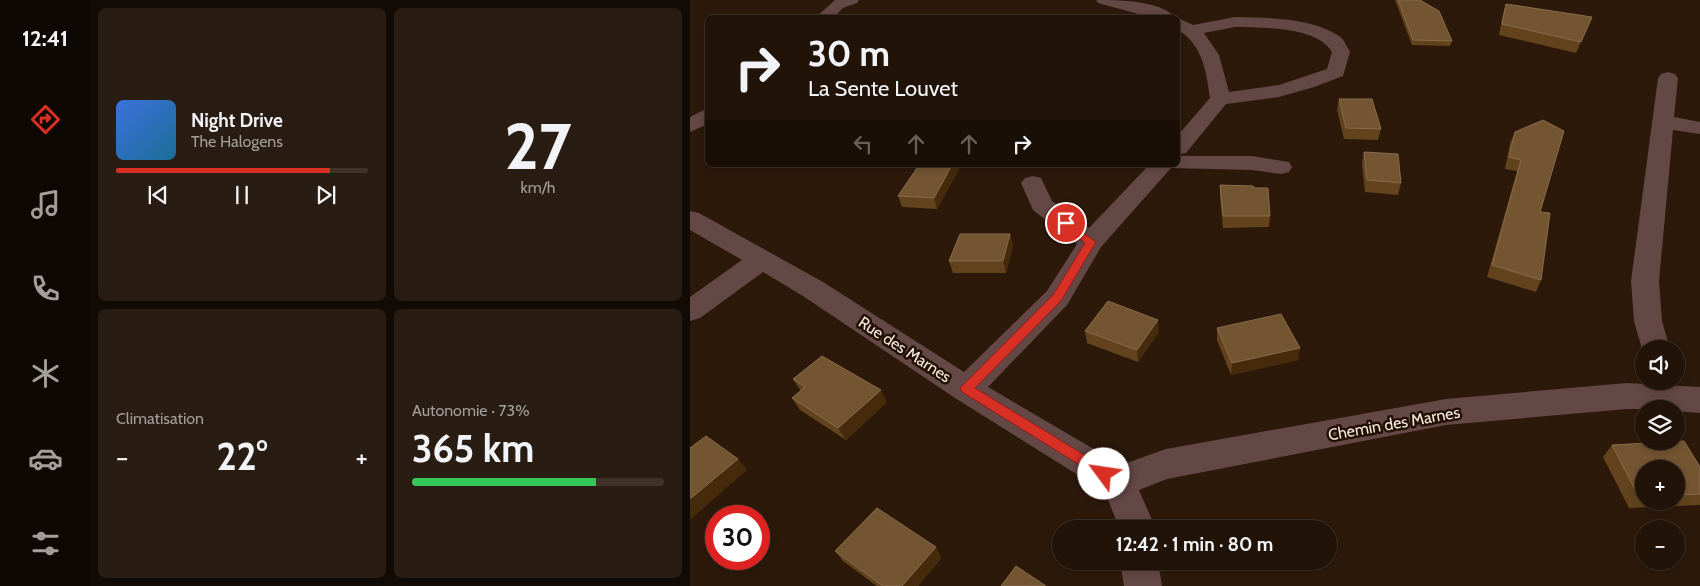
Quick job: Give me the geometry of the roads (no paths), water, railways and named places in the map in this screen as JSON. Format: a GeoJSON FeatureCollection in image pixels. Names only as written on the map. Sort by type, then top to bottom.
{"type":"FeatureCollection","features":[{"type":"Feature","properties":{"kind":"street"},"geometry":{"type":"LineString","coordinates":[[826,15],[837,5],[850,0]]}},
{"type":"Feature","properties":{"kind":"street"},"geometry":{"type":"LineString","coordinates":[[1104,0],[1153,11],[1161,15]]}},
{"type":"Feature","properties":{"kind":"street"},"geometry":{"type":"LineString","coordinates":[[1180,146],[1220,100],[1274,94],[1307,85],[1336,72],[1341,52],[1334,40],[1311,30],[1276,24],[1235,22],[1185,26]]}},
{"type":"Feature","properties":{"kind":"street"},"geometry":{"type":"LineString","coordinates":[[1185,26],[1213,58],[1220,100]]}},
{"type":"Feature","properties":{"kind":"street"},"geometry":{"type":"LineString","coordinates":[[1653,340],[1648,321],[1645,281],[1668,78]]}},
{"type":"Feature","properties":{"kind":"street"},"geometry":{"type":"LineString","coordinates":[[690,126],[705,116]]}},
{"type":"Feature","properties":{"kind":"street"},"geometry":{"type":"LineString","coordinates":[[1663,122],[1700,128]]}},
{"type":"Feature","properties":{"kind":"street"},"geometry":{"type":"LineString","coordinates":[[1180,163],[1252,163],[1282,168]]}},
{"type":"Feature","properties":{"kind":"street"},"geometry":{"type":"LineString","coordinates":[[966,388],[1057,298],[1091,242],[1160,167]]}},
{"type":"Feature","properties":{"kind":"street"},"geometry":{"type":"LineString","coordinates":[[1032,183],[1042,205],[1091,242]]}},
{"type":"Feature","properties":{"kind":"street","name":"Rue des Marnes"},"geometry":{"type":"LineString","coordinates":[[690,219],[813,289],[966,388],[1118,482]]}},
{"type":"Feature","properties":{"kind":"street"},"geometry":{"type":"LineString","coordinates":[[690,311],[761,260]]}},
{"type":"Feature","properties":{"kind":"street","name":"Chemin des Marnes"},"geometry":{"type":"LineString","coordinates":[[1118,482],[1166,464],[1446,412],[1681,393]]}},
{"type":"Feature","properties":{"kind":"street"},"geometry":{"type":"LineString","coordinates":[[1118,482],[1134,520]]}},
{"type":"Feature","properties":{"kind":"street"},"geometry":{"type":"LineString","coordinates":[[1141,570],[1143,586]]}}]}
